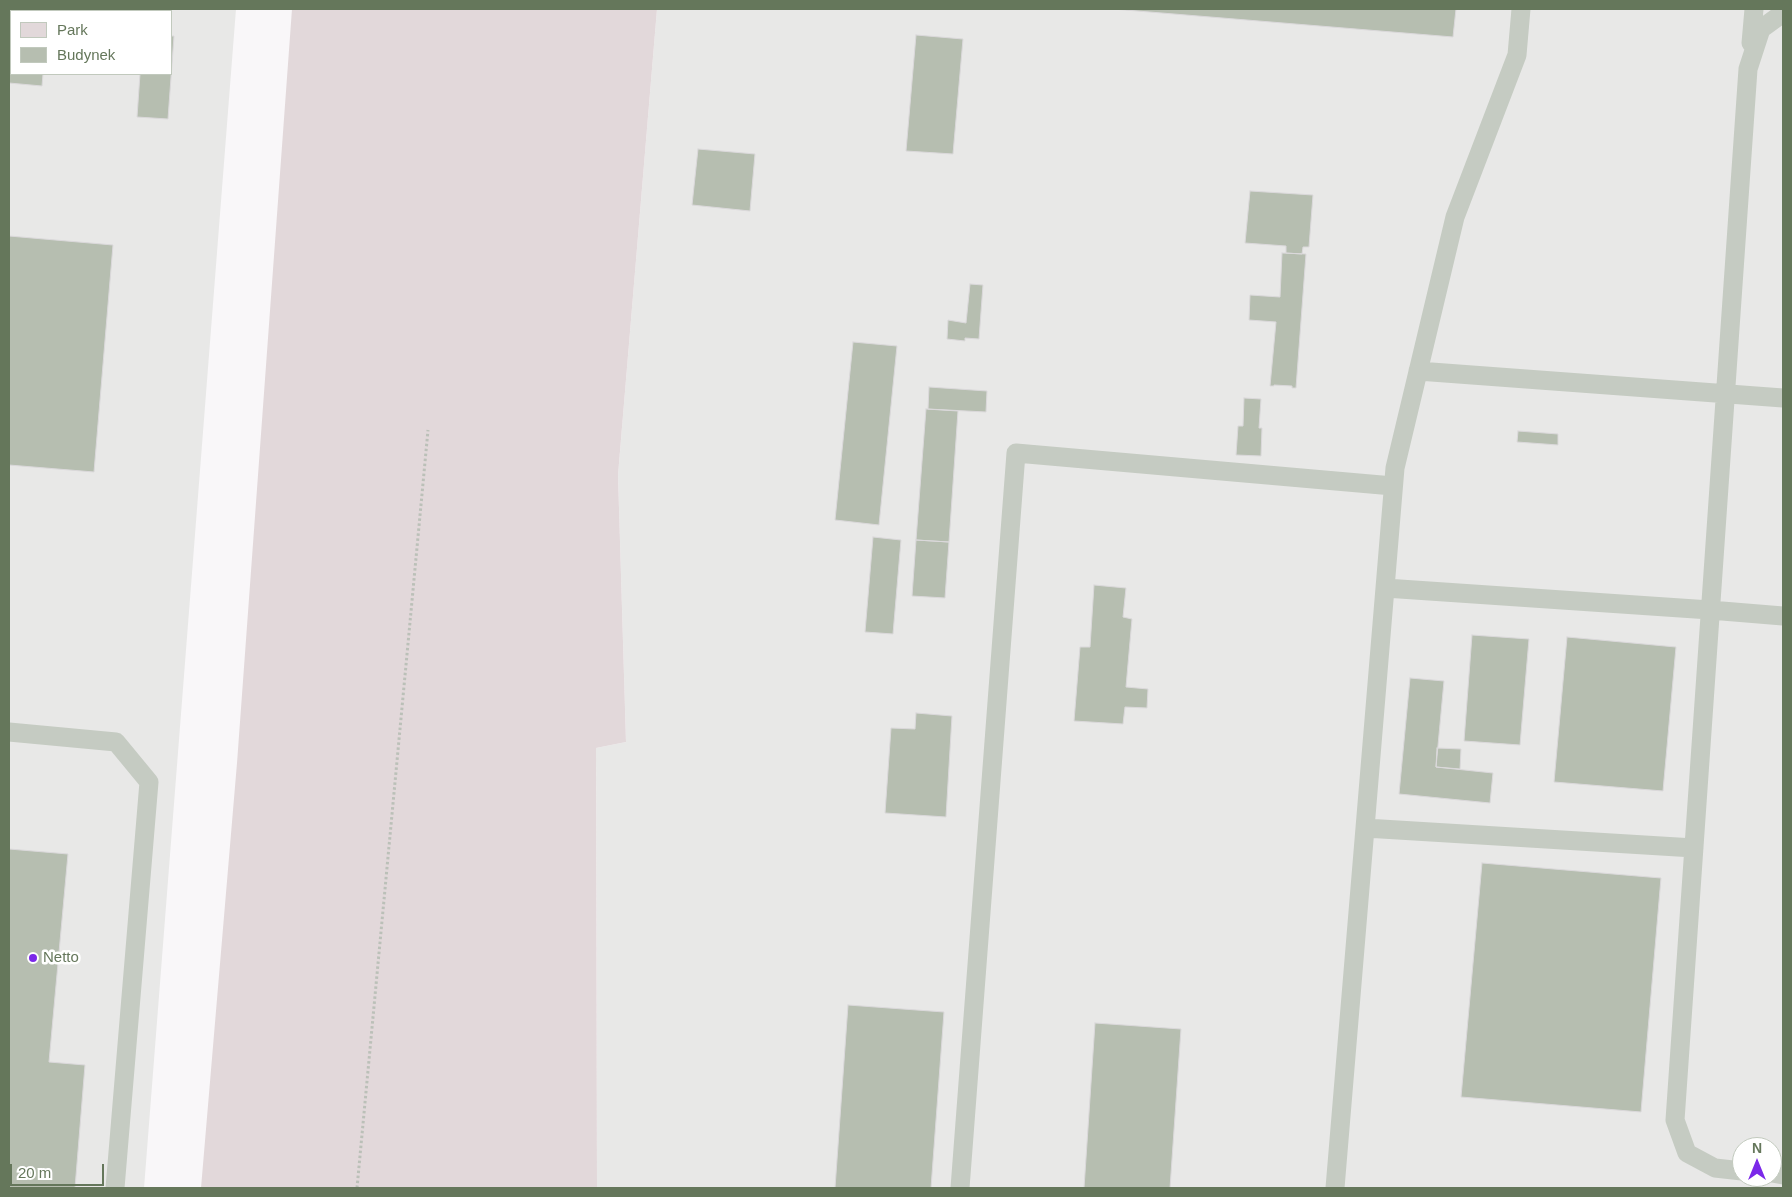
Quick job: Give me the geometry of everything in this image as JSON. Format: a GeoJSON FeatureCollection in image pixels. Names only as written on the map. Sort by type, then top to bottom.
{"type":"FeatureCollection","features":[{"type":"Feature","properties":{"kind":"lane"},"geometry":{"type":"LineString","coordinates":[[1335,1188],[1395,468],[1455,217],[1518,55],[1521,9]]}},
{"type":"Feature","properties":{"kind":"lane"},"geometry":{"type":"LineString","coordinates":[[1732,1170],[1715,1168],[1686,1153],[1675,1120],[1748,69],[1754,9]]}},
{"type":"Feature","properties":{"kind":"lane"},"geometry":{"type":"LineString","coordinates":[[1748,69],[1761,29],[1783,13]]}},
{"type":"Feature","properties":{"kind":"lane"},"geometry":{"type":"LineString","coordinates":[[1418,371],[1783,398]]}},
{"type":"Feature","properties":{"kind":"lane"},"geometry":{"type":"LineString","coordinates":[[960,1188],[1016,453],[1393,486]]}},
{"type":"Feature","properties":{"kind":"lane"},"geometry":{"type":"LineString","coordinates":[[1385,588],[1783,616]]}},
{"type":"Feature","properties":{"kind":"lane"},"geometry":{"type":"LineString","coordinates":[[9,732],[116,742],[149,782],[115,1188]]}},
{"type":"Feature","properties":{"kind":"lane"},"geometry":{"type":"LineString","coordinates":[[1365,828],[1694,848]]}},
{"type":"Feature","properties":{"kind":"path"},"geometry":{"type":"LineString","coordinates":[[357,1188],[428,430]]}},
{"type":"Feature","properties":{"kind":"shaded area"},"geometry":{"type":"Polygon","coordinates":[[[9,9],[236,9],[144,1188],[9,1188],[9,9]]]}},
{"type":"Feature","properties":{"kind":"shaded area"},"geometry":{"type":"Polygon","coordinates":[[[657,9],[1783,9],[1783,1188],[597,1188],[596,748],[626,742],[618,475],[657,9]]]}},
{"type":"Feature","properties":{"kind":"green space"},"geometry":{"type":"Polygon","coordinates":[[[292,9],[657,9],[618,475],[626,742],[596,748],[597,1188],[201,1188],[237,763],[292,9]]]}},
{"type":"Feature","properties":{"kind":"building"},"geometry":{"type":"Polygon","coordinates":[[[1113,9],[1456,9],[1453,37],[1113,9]]]}},
{"type":"Feature","properties":{"kind":"building"},"geometry":{"type":"Polygon","coordinates":[[[916,35],[963,39],[953,154],[906,151],[916,35]]]}},
{"type":"Feature","properties":{"kind":"building"},"geometry":{"type":"Polygon","coordinates":[[[172,36],[174,36],[172,64],[172,36]]]}},
{"type":"Feature","properties":{"kind":"building"},"geometry":{"type":"Polygon","coordinates":[[[9,51],[10,75],[43,75],[42,86],[9,83],[9,51]]]}},
{"type":"Feature","properties":{"kind":"building"},"geometry":{"type":"Polygon","coordinates":[[[140,75],[171,75],[168,119],[137,117],[140,75]]]}},
{"type":"Feature","properties":{"kind":"building"},"geometry":{"type":"Polygon","coordinates":[[[698,149],[755,154],[750,211],[692,205],[698,149]]]}},
{"type":"Feature","properties":{"kind":"building"},"geometry":{"type":"Polygon","coordinates":[[[1250,191],[1313,195],[1309,247],[1303,247],[1302,254],[1286,253],[1286,246],[1245,243],[1250,191]]]}},
{"type":"Feature","properties":{"kind":"building"},"geometry":{"type":"Polygon","coordinates":[[[9,236],[113,245],[94,472],[9,465],[9,236]]]}},
{"type":"Feature","properties":{"kind":"building"},"geometry":{"type":"Polygon","coordinates":[[[1282,253],[1306,254],[1296,388],[1292,388],[1292,386],[1270,386],[1276,322],[1249,320],[1250,295],[1280,297],[1282,253]]]}},
{"type":"Feature","properties":{"kind":"building"},"geometry":{"type":"Polygon","coordinates":[[[970,284],[983,285],[979,339],[965,338],[965,341],[947,339],[948,320],[966,323],[970,284]]]}},
{"type":"Feature","properties":{"kind":"building"},"geometry":{"type":"Polygon","coordinates":[[[853,342],[897,346],[879,525],[835,520],[853,342]]]}},
{"type":"Feature","properties":{"kind":"building"},"geometry":{"type":"Polygon","coordinates":[[[929,387],[987,391],[986,412],[928,409],[929,387]]]}},
{"type":"Feature","properties":{"kind":"building"},"geometry":{"type":"Polygon","coordinates":[[[1244,398],[1261,399],[1259,428],[1262,428],[1261,456],[1236,455],[1238,426],[1243,426],[1244,398]]]}},
{"type":"Feature","properties":{"kind":"building"},"geometry":{"type":"Polygon","coordinates":[[[926,409],[958,411],[949,542],[916,540],[926,409]]]}},
{"type":"Feature","properties":{"kind":"building"},"geometry":{"type":"Polygon","coordinates":[[[1518,431],[1558,434],[1558,445],[1517,442],[1518,431]]]}},
{"type":"Feature","properties":{"kind":"building"},"geometry":{"type":"Polygon","coordinates":[[[873,537],[901,540],[893,634],[865,632],[873,537]]]}},
{"type":"Feature","properties":{"kind":"building"},"geometry":{"type":"Polygon","coordinates":[[[916,540],[949,542],[945,598],[912,596],[916,540]]]}},
{"type":"Feature","properties":{"kind":"building"},"geometry":{"type":"Polygon","coordinates":[[[1094,585],[1126,588],[1123,617],[1132,619],[1126,687],[1148,689],[1147,708],[1125,707],[1123,724],[1074,721],[1080,647],[1090,647],[1094,585]]]}},
{"type":"Feature","properties":{"kind":"building"},"geometry":{"type":"Polygon","coordinates":[[[1472,635],[1529,639],[1520,745],[1464,741],[1472,635]]]}},
{"type":"Feature","properties":{"kind":"building"},"geometry":{"type":"Polygon","coordinates":[[[1567,637],[1676,647],[1663,791],[1554,782],[1567,637]]]}},
{"type":"Feature","properties":{"kind":"building"},"geometry":{"type":"Polygon","coordinates":[[[1410,678],[1444,681],[1436,767],[1493,773],[1490,803],[1399,794],[1410,678]]]}},
{"type":"Feature","properties":{"kind":"building"},"geometry":{"type":"Polygon","coordinates":[[[916,713],[952,716],[946,817],[885,813],[891,728],[915,729],[916,713]]]}},
{"type":"Feature","properties":{"kind":"building"},"geometry":{"type":"Polygon","coordinates":[[[1437,748],[1461,749],[1460,769],[1436,767],[1437,748]]]}},
{"type":"Feature","properties":{"kind":"building","name":"Netto"},"geometry":{"type":"Polygon","coordinates":[[[9,849],[68,854],[49,1062],[85,1065],[75,1188],[9,1188],[9,849]]]}},
{"type":"Feature","properties":{"kind":"building"},"geometry":{"type":"Polygon","coordinates":[[[1482,863],[1661,878],[1641,1112],[1461,1097],[1482,863]]]}},
{"type":"Feature","properties":{"kind":"building"},"geometry":{"type":"Polygon","coordinates":[[[848,1005],[944,1012],[931,1188],[835,1188],[848,1005]]]}},
{"type":"Feature","properties":{"kind":"building"},"geometry":{"type":"Polygon","coordinates":[[[1095,1023],[1181,1029],[1170,1188],[1084,1188],[1095,1023]]]}},
{"type":"Feature","properties":{"kind":"place","name":"Netto"},"geometry":{"type":"Point","coordinates":[33,958]}}]}
